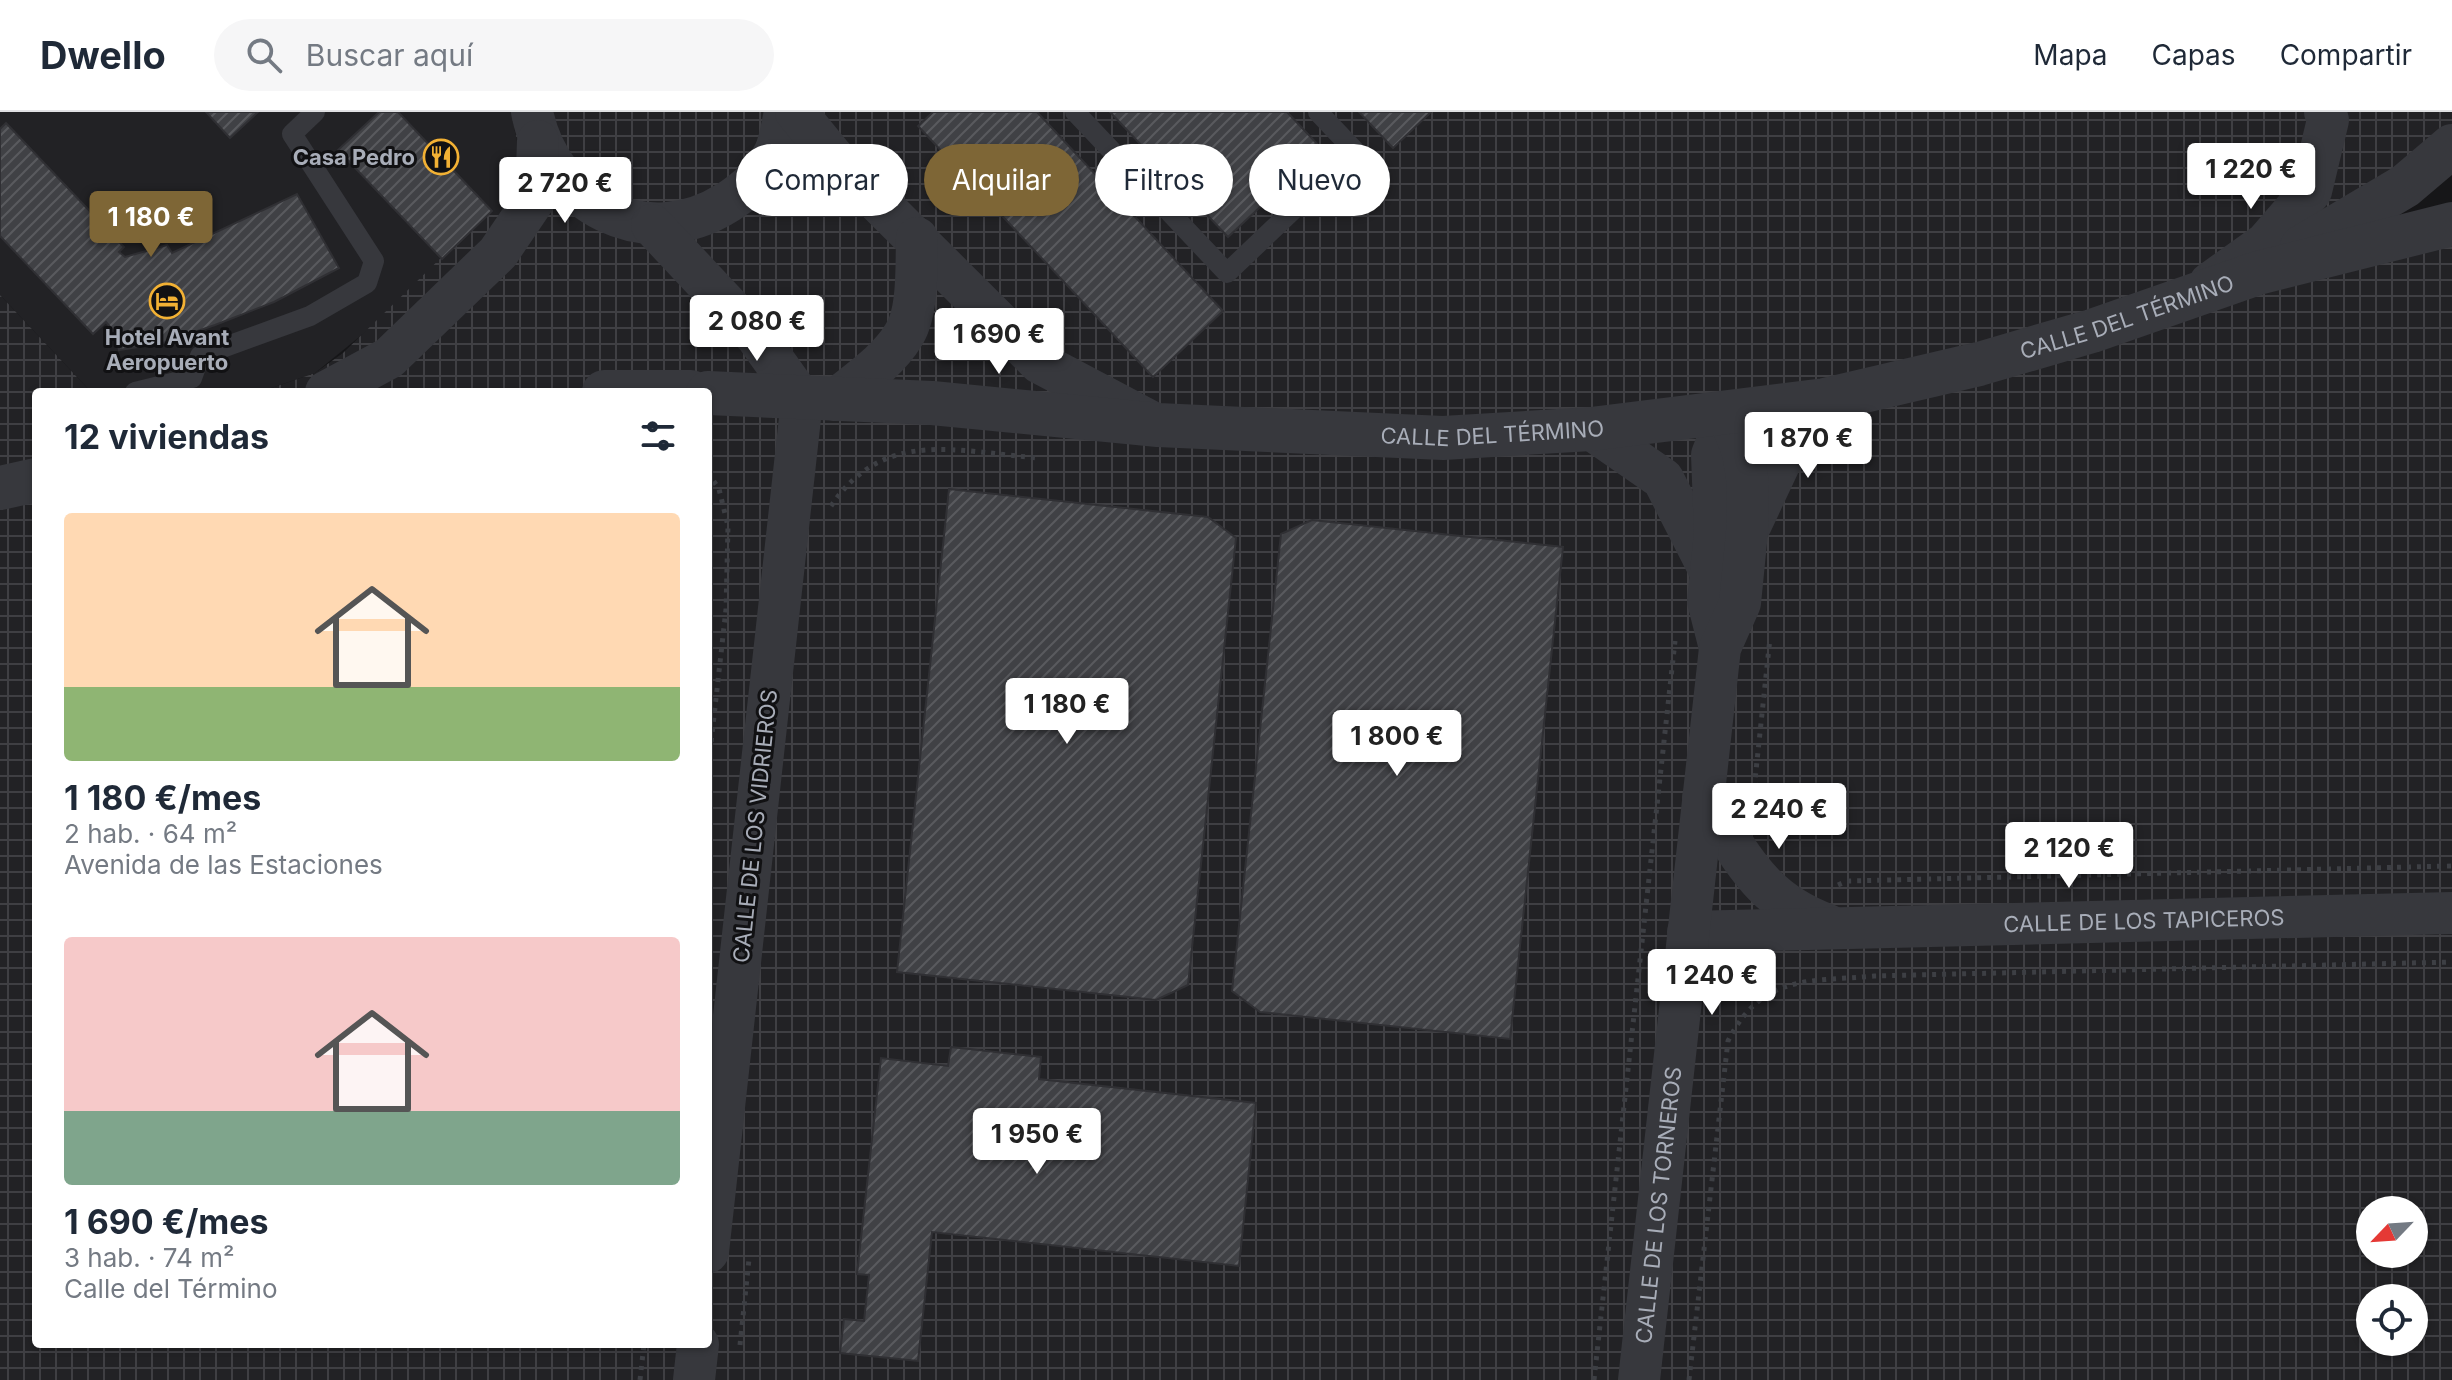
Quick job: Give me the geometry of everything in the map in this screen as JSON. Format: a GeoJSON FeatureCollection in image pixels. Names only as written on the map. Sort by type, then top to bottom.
{"type":"FeatureCollection","features":[{"type":"Feature","properties":{"kind":"street"},"geometry":{"type":"LineString","coordinates":[[535,126],[568,187],[605,213],[652,225],[703,218],[748,189],[775,153],[785,112]]}},
{"type":"Feature","properties":{"kind":"street"},"geometry":{"type":"LineString","coordinates":[[796,112],[833,157],[1040,363],[1158,425]]}},
{"type":"Feature","properties":{"kind":"street"},"geometry":{"type":"LineString","coordinates":[[2188,299],[2266,243],[2311,191],[2328,120],[2325,112]]}},
{"type":"Feature","properties":{"kind":"street"},"geometry":{"type":"LineString","coordinates":[[333,388],[389,358],[498,253],[536,197],[535,126]]}},
{"type":"Feature","properties":{"kind":"street","name":"CALLE DEL TÉRMINO"},"geometry":{"type":"LineString","coordinates":[[2258,273],[2405,186],[2452,146]]}},
{"type":"Feature","properties":{"kind":"street","name":"CALLE DEL TÉRMINO"},"geometry":{"type":"LineString","coordinates":[[712,393],[932,403],[1158,425],[1443,438],[1591,429],[1825,400],[1979,364],[2188,299],[2258,273],[2452,224]]}},
{"type":"Feature","properties":{"kind":"street"},"geometry":{"type":"LineString","coordinates":[[652,225],[783,369],[818,400],[877,366],[905,335],[916,286],[917,238]]}},
{"type":"Feature","properties":{"kind":"street","name":"CALLE DE LOS VIDRIEROS"},"geometry":{"type":"LineString","coordinates":[[712,1221],[818,400]]}},
{"type":"Feature","properties":{"kind":"street","name":"CALLE DE LOS TORNEROS"},"geometry":{"type":"LineString","coordinates":[[1747,532],[1790,441],[1825,400]]}},
{"type":"Feature","properties":{"kind":"street","name":"CALLE DE LOS TORNEROS"},"geometry":{"type":"LineString","coordinates":[[1639,1380],[1720,648],[1740,603],[1747,532],[1748,484],[1743,452],[1728,414]]}},
{"type":"Feature","properties":{"kind":"street","name":"CALLE DE LOS TORNEROS"},"geometry":{"type":"LineString","coordinates":[[1720,648],[1708,601],[1715,533],[1712,455],[1728,414]]}},
{"type":"Feature","properties":{"kind":"street","name":"CALLE DE LOS TORNEROS"},"geometry":{"type":"LineString","coordinates":[[1591,429],[1663,479],[1711,574]]}},
{"type":"Feature","properties":{"kind":"street"},"geometry":{"type":"LineString","coordinates":[[0,488],[32,481]]}},
{"type":"Feature","properties":{"kind":"street","name":"CALLE DE LOS TAPICEROS"},"geometry":{"type":"LineString","coordinates":[[1703,798],[1776,899],[1803,916],[1837,928]]}},
{"type":"Feature","properties":{"kind":"street","name":"CALLE DE LOS TAPICEROS"},"geometry":{"type":"LineString","coordinates":[[1688,932],[2452,913]]}},
{"type":"Feature","properties":{"kind":"street"},"geometry":{"type":"LineString","coordinates":[[694,1380],[698,1348]]}},
{"type":"Feature","properties":{"kind":"lane"},"geometry":{"type":"LineString","coordinates":[[151,388],[192,378],[200,356],[242,344],[310,316],[367,283],[374,261],[292,134],[315,112]]}},
{"type":"Feature","properties":{"kind":"lane"},"geometry":{"type":"LineString","coordinates":[[1075,112],[1227,273],[1355,151],[1318,112]]}},
{"type":"Feature","properties":{"kind":"path"},"geometry":{"type":"LineString","coordinates":[[829,510],[846,483],[872,463],[905,450],[1043,458]]}},
{"type":"Feature","properties":{"kind":"path"},"geometry":{"type":"LineString","coordinates":[[712,479],[719,489],[728,526],[726,609],[712,734]]}},
{"type":"Feature","properties":{"kind":"path"},"geometry":{"type":"LineString","coordinates":[[1759,818],[1755,780],[1771,627]]}},
{"type":"Feature","properties":{"kind":"path"},"geometry":{"type":"LineString","coordinates":[[1594,1380],[1675,640]]}},
{"type":"Feature","properties":{"kind":"path"},"geometry":{"type":"LineString","coordinates":[[1832,887],[1847,881],[2452,866]]}},
{"type":"Feature","properties":{"kind":"path"},"geometry":{"type":"LineString","coordinates":[[1689,1380],[1728,1041],[1740,1018],[1763,995],[1795,983],[1874,976],[2452,962]]}},
{"type":"Feature","properties":{"kind":"path"},"geometry":{"type":"LineString","coordinates":[[740,1348],[750,1253]]}},
{"type":"Feature","properties":{"kind":"path"},"geometry":{"type":"LineString","coordinates":[[640,1380],[644,1348]]}},
{"type":"Feature","properties":{"kind":"shaded area"},"geometry":{"type":"Polygon","coordinates":[[[0,112],[511,112],[521,160],[516,185],[374,325],[315,373],[272,388],[87,388],[0,295],[0,112]]]}},
{"type":"Feature","properties":{"kind":"shaded area"},"geometry":{"type":"Polygon","coordinates":[[[511,112],[2452,112],[2452,146],[2261,271],[2452,224],[2452,1380],[0,1380],[0,295],[87,388],[32,388],[32,1348],[712,1348],[712,388],[272,388],[315,373],[343,353],[516,185],[521,160],[511,112]]]}},
{"type":"Feature","properties":{"kind":"building"},"geometry":{"type":"Polygon","coordinates":[[[206,112],[258,112],[230,138],[206,112]]]}},
{"type":"Feature","properties":{"kind":"building"},"geometry":{"type":"Polygon","coordinates":[[[379,112],[398,112],[492,211],[442,259],[338,150],[379,112]]]}},
{"type":"Feature","properties":{"kind":"building"},"geometry":{"type":"Polygon","coordinates":[[[933,112],[1037,112],[1067,144],[935,144],[918,126],[933,112]]]}},
{"type":"Feature","properties":{"kind":"building"},"geometry":{"type":"Polygon","coordinates":[[[1110,112],[1287,112],[1317,144],[1249,144],[1250,216],[1228,237],[1208,216],[1233,216],[1233,144],[1140,144],[1110,112]]]}},
{"type":"Feature","properties":{"kind":"building"},"geometry":{"type":"Polygon","coordinates":[[[1359,112],[1431,112],[1393,148],[1359,112]]]}},
{"type":"Feature","properties":{"kind":"building"},"geometry":{"type":"Polygon","coordinates":[[[6,123],[124,247],[119,252],[125,257],[167,245],[172,253],[297,194],[339,268],[274,302],[215,325],[163,343],[119,350],[116,334],[106,322],[93,334],[0,236],[0,129],[6,123]]]}},
{"type":"Feature","properties":{"kind":"building"},"geometry":{"type":"Polygon","coordinates":[[[1079,157],[1095,174],[1095,216],[1134,216],[1223,311],[1153,377],[1002,216],[1079,216],[1079,157]]]}},
{"type":"Feature","properties":{"kind":"building"},"geometry":{"type":"Polygon","coordinates":[[[949,489],[1208,517],[1236,538],[1188,985],[1156,1000],[897,972],[949,489]]]}},
{"type":"Feature","properties":{"kind":"building"},"geometry":{"type":"Polygon","coordinates":[[[1312,520],[1563,547],[1510,1039],[1260,1012],[1232,991],[1281,534],[1312,520]]]}},
{"type":"Feature","properties":{"kind":"building"},"geometry":{"type":"Polygon","coordinates":[[[951,1047],[1041,1057],[1039,1079],[1256,1103],[1239,1266],[932,1232],[918,1361],[840,1353],[844,1319],[864,1321],[869,1275],[857,1274],[881,1058],[948,1066],[951,1047]]]}},
{"type":"Feature","properties":{"kind":"place","name":"Casa Pedro"},"geometry":{"type":"Point","coordinates":[441,157]}},
{"type":"Feature","properties":{"kind":"place","name":"Hotel Avant Aeropuerto"},"geometry":{"type":"Point","coordinates":[167,301]}}]}
